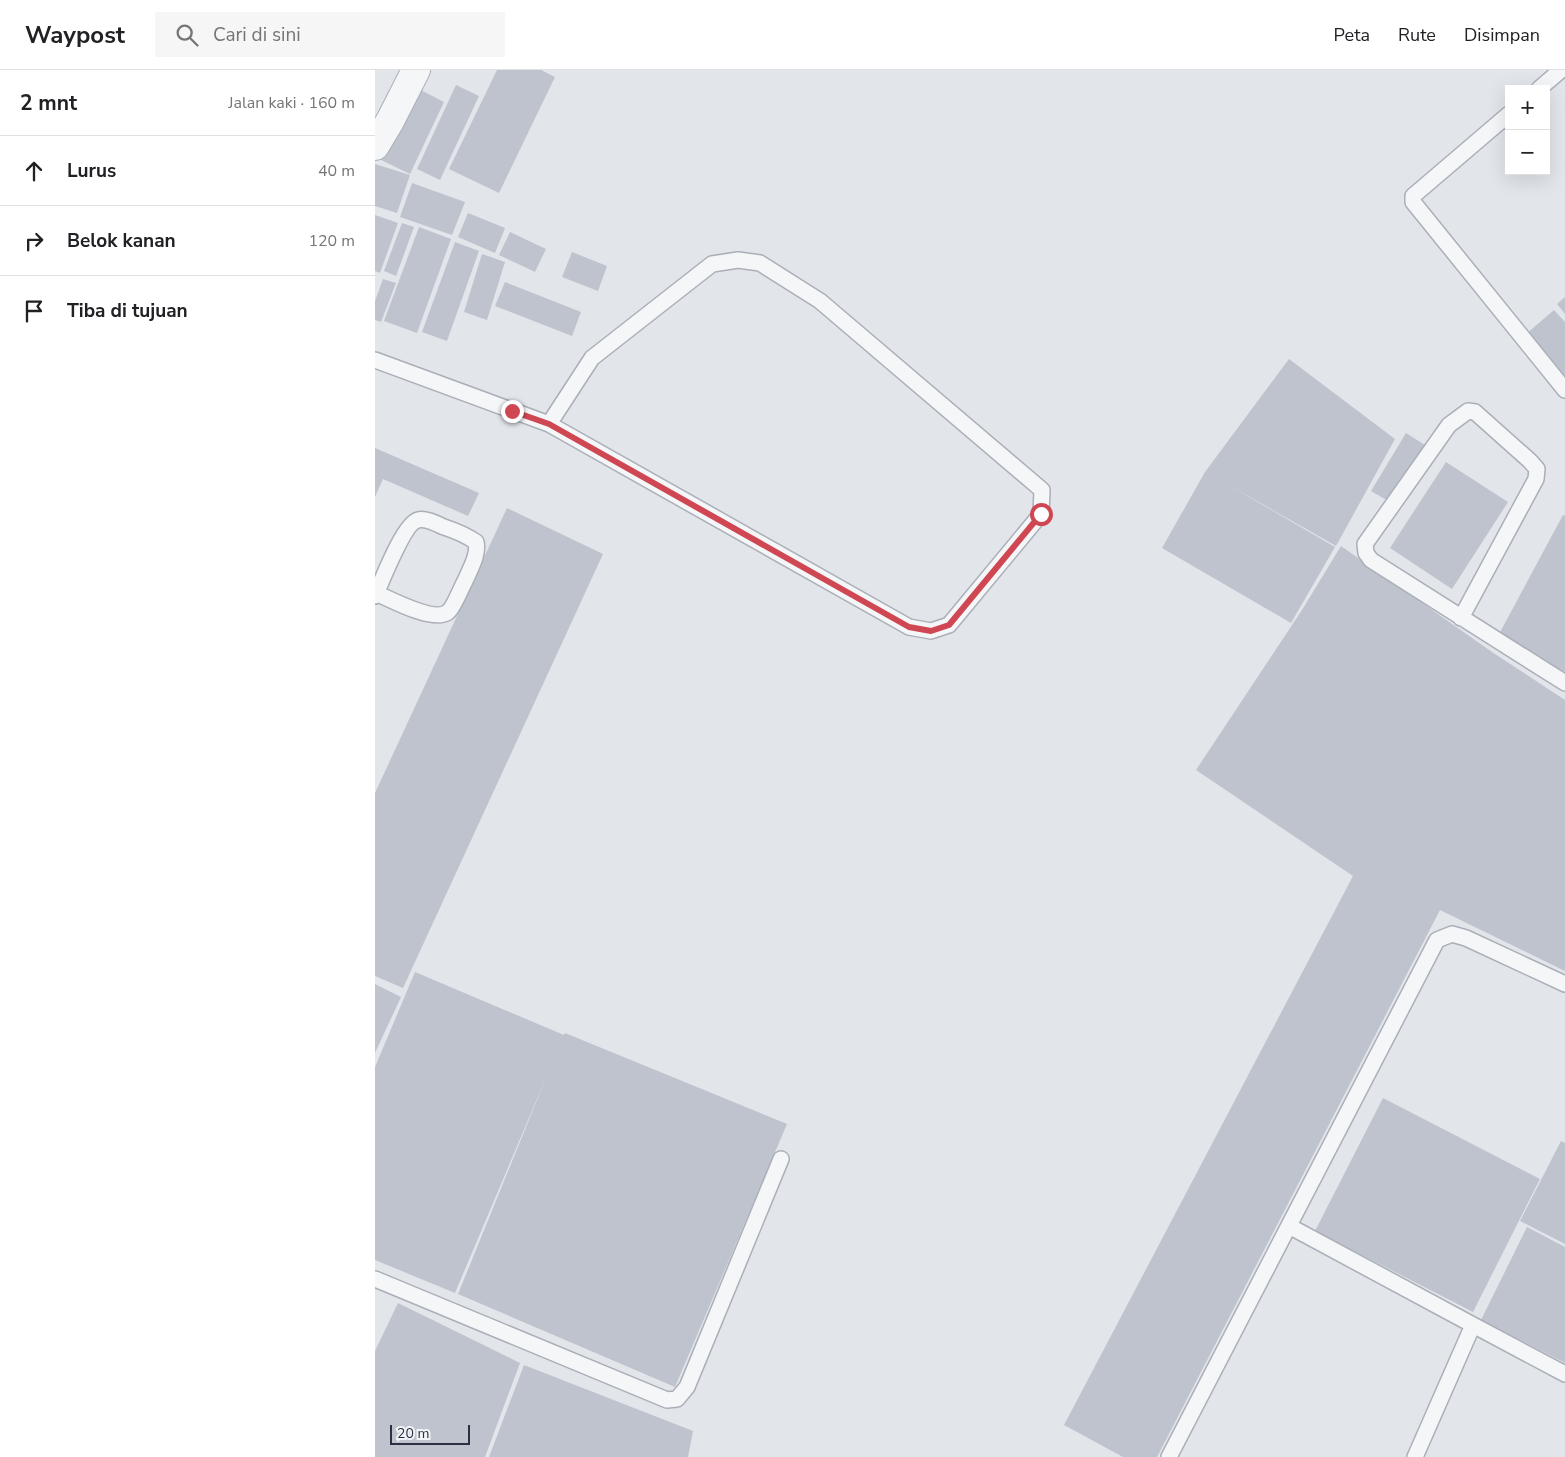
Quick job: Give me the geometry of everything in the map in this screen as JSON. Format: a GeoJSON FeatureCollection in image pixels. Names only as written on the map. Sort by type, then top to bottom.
{"type":"FeatureCollection","features":[{"type":"Feature","properties":{"kind":"street"},"geometry":{"type":"LineString","coordinates":[[375,146],[383,118],[415,70]]}},
{"type":"Feature","properties":{"kind":"lane"},"geometry":{"type":"LineString","coordinates":[[1544,85],[1561,70]]}},
{"type":"Feature","properties":{"kind":"lane"},"geometry":{"type":"LineString","coordinates":[[1505,117],[1413,196],[1413,202],[1565,390]]}},
{"type":"Feature","properties":{"kind":"lane"},"geometry":{"type":"LineString","coordinates":[[375,360],[549,424],[909,627],[931,631],[949,625],[1041,514],[1042,490],[820,301],[760,263],[738,260],[712,264],[592,358],[549,424]]}},
{"type":"Feature","properties":{"kind":"lane"},"geometry":{"type":"LineString","coordinates":[[1461,618],[1536,480],[1537,469],[1531,461],[1475,412],[1468,411],[1449,424],[1365,544],[1366,552],[1371,560],[1461,618],[1565,683]]}},
{"type":"Feature","properties":{"kind":"lane"},"geometry":{"type":"LineString","coordinates":[[421,519],[434,523],[468,536],[476,542],[478,550],[450,611],[441,615],[423,612],[376,595],[405,532],[412,522],[421,519]]}},
{"type":"Feature","properties":{"kind":"lane"},"geometry":{"type":"LineString","coordinates":[[1169,1457],[1437,940],[1452,934],[1466,938],[1565,984]]}},
{"type":"Feature","properties":{"kind":"lane"},"geometry":{"type":"LineString","coordinates":[[375,1279],[667,1400],[677,1399],[687,1386],[781,1159]]}},
{"type":"Feature","properties":{"kind":"lane"},"geometry":{"type":"LineString","coordinates":[[1289,1226],[1565,1374]]}},
{"type":"Feature","properties":{"kind":"lane"},"geometry":{"type":"LineString","coordinates":[[1415,1457],[1473,1326]]}},
{"type":"Feature","properties":{"kind":"building"},"geometry":{"type":"Polygon","coordinates":[[[497,70],[541,70],[555,77],[499,193],[449,169],[497,70]]]}},
{"type":"Feature","properties":{"kind":"building"},"geometry":{"type":"Polygon","coordinates":[[[411,85],[444,102],[410,174],[377,158],[411,85]]]}},
{"type":"Feature","properties":{"kind":"building"},"geometry":{"type":"Polygon","coordinates":[[[456,85],[479,96],[440,180],[417,169],[456,85]]]}},
{"type":"Feature","properties":{"kind":"building"},"geometry":{"type":"Polygon","coordinates":[[[375,164],[410,175],[397,213],[375,206],[375,164]]]}},
{"type":"Feature","properties":{"kind":"building"},"geometry":{"type":"Polygon","coordinates":[[[412,183],[465,202],[452,235],[400,217],[412,183]]]}},
{"type":"Feature","properties":{"kind":"building"},"geometry":{"type":"Polygon","coordinates":[[[468,213],[505,228],[495,253],[458,237],[468,213]]]}},
{"type":"Feature","properties":{"kind":"building"},"geometry":{"type":"Polygon","coordinates":[[[375,215],[398,223],[380,273],[375,271],[375,215]]]}},
{"type":"Feature","properties":{"kind":"building"},"geometry":{"type":"Polygon","coordinates":[[[402,223],[414,227],[396,276],[384,271],[402,223]]]}},
{"type":"Feature","properties":{"kind":"building"},"geometry":{"type":"Polygon","coordinates":[[[419,227],[451,239],[417,333],[384,321],[419,227]]]}},
{"type":"Feature","properties":{"kind":"building"},"geometry":{"type":"Polygon","coordinates":[[[510,232],[546,249],[535,272],[499,255],[510,232]]]}},
{"type":"Feature","properties":{"kind":"building"},"geometry":{"type":"Polygon","coordinates":[[[455,242],[479,251],[447,341],[422,332],[455,242]]]}},
{"type":"Feature","properties":{"kind":"building"},"geometry":{"type":"Polygon","coordinates":[[[572,252],[607,266],[598,291],[562,277],[572,252]]]}},
{"type":"Feature","properties":{"kind":"building"},"geometry":{"type":"Polygon","coordinates":[[[482,254],[505,262],[487,320],[464,312],[482,254]]]}},
{"type":"Feature","properties":{"kind":"building"},"geometry":{"type":"Polygon","coordinates":[[[383,279],[396,283],[381,322],[375,320],[375,301],[383,279]]]}},
{"type":"Feature","properties":{"kind":"building"},"geometry":{"type":"Polygon","coordinates":[[[505,282],[581,312],[572,336],[495,306],[505,282]]]}},
{"type":"Feature","properties":{"kind":"building"},"geometry":{"type":"Polygon","coordinates":[[[1565,297],[1565,314],[1557,304],[1565,297]]]}},
{"type":"Feature","properties":{"kind":"building"},"geometry":{"type":"Polygon","coordinates":[[[1554,310],[1565,322],[1565,378],[1526,334],[1554,310]]]}},
{"type":"Feature","properties":{"kind":"building"},"geometry":{"type":"Polygon","coordinates":[[[1289,359],[1395,439],[1336,546],[1227,484],[1335,547],[1291,623],[1162,548],[1205,472],[1289,359]]]}},
{"type":"Feature","properties":{"kind":"building"},"geometry":{"type":"Polygon","coordinates":[[[1406,433],[1425,445],[1390,502],[1371,491],[1406,433]]]}},
{"type":"Feature","properties":{"kind":"building"},"geometry":{"type":"Polygon","coordinates":[[[375,448],[479,493],[468,516],[383,479],[375,497],[375,448]]]}},
{"type":"Feature","properties":{"kind":"building"},"geometry":{"type":"Polygon","coordinates":[[[1446,462],[1508,502],[1452,589],[1390,548],[1446,462]]]}},
{"type":"Feature","properties":{"kind":"building"},"geometry":{"type":"Polygon","coordinates":[[[507,508],[603,554],[403,988],[375,976],[375,793],[507,508]]]}},
{"type":"Feature","properties":{"kind":"building"},"geometry":{"type":"Polygon","coordinates":[[[1563,515],[1565,516],[1565,672],[1498,636],[1563,515]]]}},
{"type":"Feature","properties":{"kind":"building"},"geometry":{"type":"Polygon","coordinates":[[[1341,546],[1492,652],[1565,700],[1565,971],[1440,910],[1157,1457],[1123,1457],[1064,1425],[1353,876],[1196,770],[1302,610],[1341,546]]]}},
{"type":"Feature","properties":{"kind":"building"},"geometry":{"type":"Polygon","coordinates":[[[415,972],[564,1035],[565,1033],[787,1124],[675,1387],[458,1294],[548,1073],[455,1293],[375,1260],[375,1067],[415,972]]]}},
{"type":"Feature","properties":{"kind":"building"},"geometry":{"type":"Polygon","coordinates":[[[375,984],[401,997],[375,1053],[375,984]]]}},
{"type":"Feature","properties":{"kind":"building"},"geometry":{"type":"Polygon","coordinates":[[[1383,1098],[1540,1179],[1473,1312],[1315,1231],[1383,1098]]]}},
{"type":"Feature","properties":{"kind":"building"},"geometry":{"type":"Polygon","coordinates":[[[1561,1141],[1565,1143],[1565,1244],[1520,1221],[1561,1141]]]}},
{"type":"Feature","properties":{"kind":"building"},"geometry":{"type":"Polygon","coordinates":[[[1527,1227],[1565,1247],[1565,1363],[1481,1320],[1527,1227]]]}},
{"type":"Feature","properties":{"kind":"building"},"geometry":{"type":"Polygon","coordinates":[[[398,1303],[520,1363],[485,1457],[375,1457],[375,1351],[398,1303]]]}},
{"type":"Feature","properties":{"kind":"building"},"geometry":{"type":"Polygon","coordinates":[[[524,1365],[693,1431],[688,1457],[489,1457],[524,1365]]]}},
{"type":"Feature","properties":{"kind":"route"},"geometry":{"type":"LineString","coordinates":[[512,411],[549,424],[909,627],[931,631],[949,625],[1041,514]]}}]}
